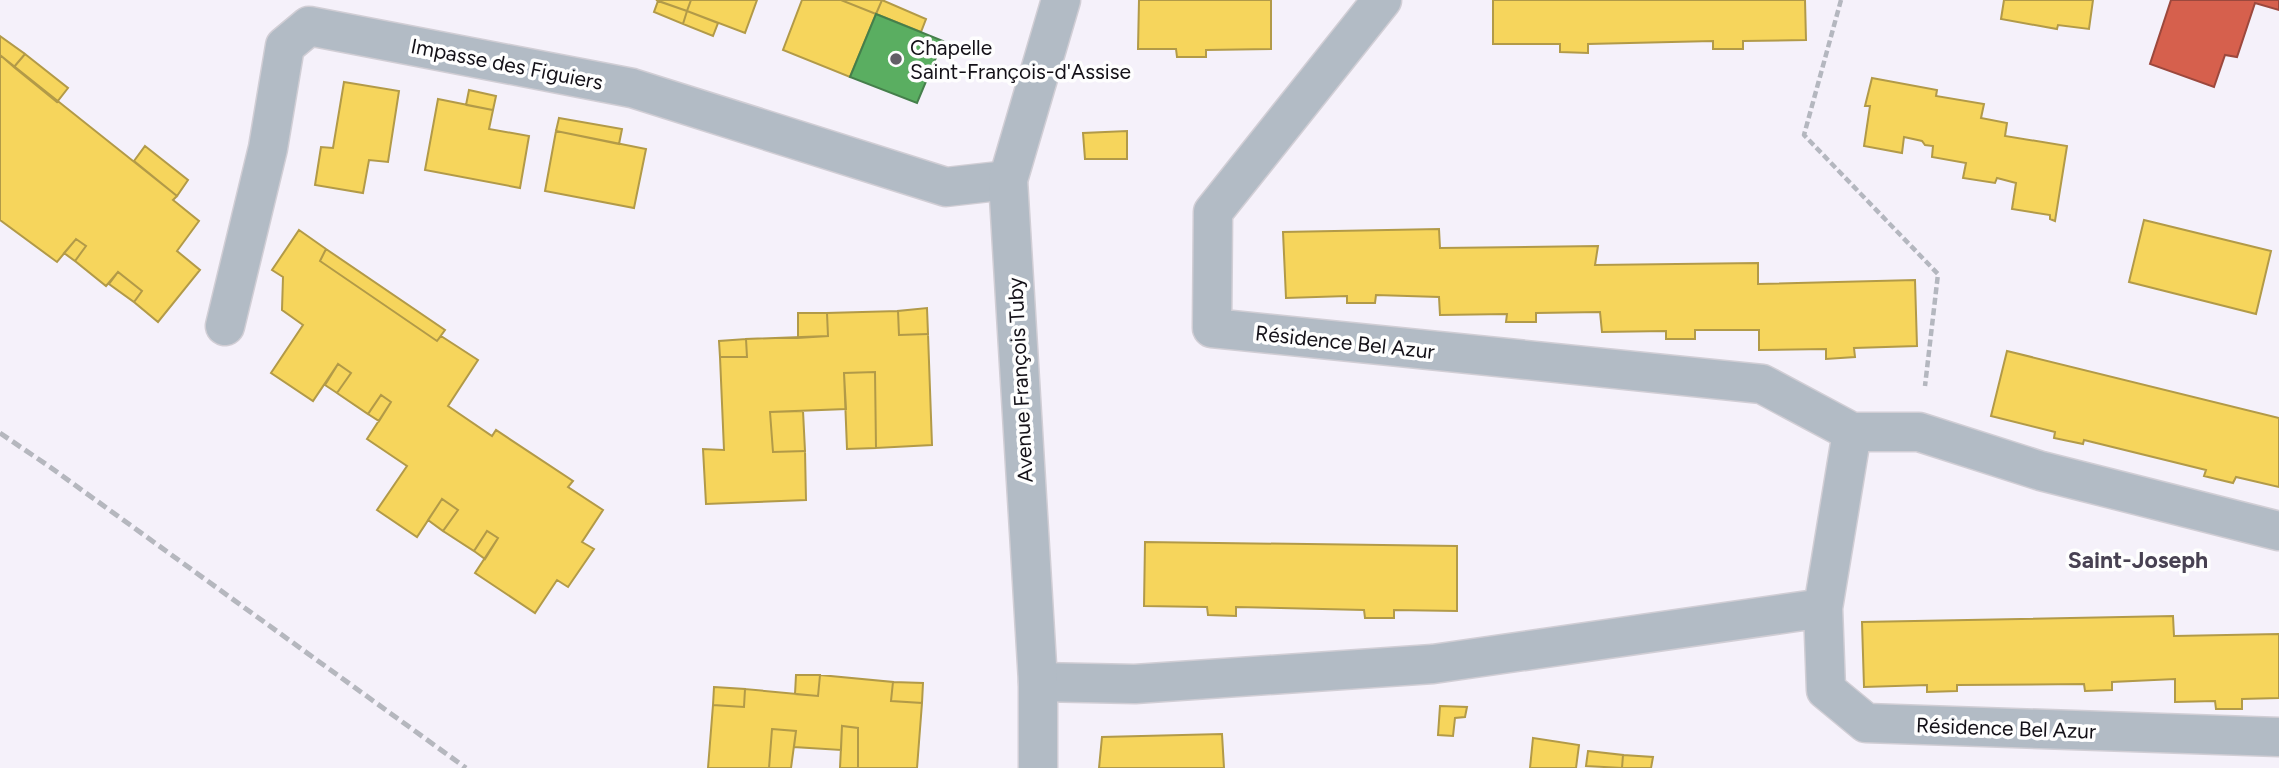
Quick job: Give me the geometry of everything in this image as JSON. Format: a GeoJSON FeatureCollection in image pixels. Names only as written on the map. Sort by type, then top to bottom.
{"type":"FeatureCollection","features":[{"type":"Feature","properties":{"kind":"street","name":"Avenue François Tuby"},"geometry":{"type":"LineString","coordinates":[[1038,768],[1038,682],[1008,180],[1061,0]]}},
{"type":"Feature","properties":{"kind":"street","name":"Résidence Bel Azur"},"geometry":{"type":"LineString","coordinates":[[1382,0],[1213,212],[1212,328],[1762,384],[1852,432],[1919,432],[2041,471],[2279,531]]}},
{"type":"Feature","properties":{"kind":"street","name":"Impasse des Figuiers"},"geometry":{"type":"LineString","coordinates":[[225,326],[268,148],[285,46],[309,26],[632,88],[946,187],[1008,180]]}},
{"type":"Feature","properties":{"kind":"street","name":"Résidence Bel Azur"},"geometry":{"type":"LineString","coordinates":[[1852,432],[1823,608],[1826,690],[1866,723],[2279,737]]}},
{"type":"Feature","properties":{"kind":"street"},"geometry":{"type":"LineString","coordinates":[[1038,682],[1135,684],[1433,664],[1823,608]]}},
{"type":"Feature","properties":{"kind":"path"},"geometry":{"type":"LineString","coordinates":[[1841,0],[1804,135],[1938,274],[1919,432]]}},
{"type":"Feature","properties":{"kind":"building: Logements"},"geometry":{"type":"Polygon","coordinates":[[[656,0],[691,0],[687,11],[656,0]]]}},
{"type":"Feature","properties":{"kind":"building: Logements"},"geometry":{"type":"Polygon","coordinates":[[[691,0],[757,0],[745,33],[687,11],[691,0]]]}},
{"type":"Feature","properties":{"kind":"building: Logements"},"geometry":{"type":"Polygon","coordinates":[[[802,0],[841,0],[876,14],[850,77],[783,50],[802,0]]]}},
{"type":"Feature","properties":{"kind":"building: Logements"},"geometry":{"type":"Polygon","coordinates":[[[841,0],[882,0],[876,14],[841,0]]]}},
{"type":"Feature","properties":{"kind":"building: Logements"},"geometry":{"type":"Polygon","coordinates":[[[882,0],[926,19],[921,32],[876,14],[882,0]]]}},
{"type":"Feature","properties":{"kind":"building: Logements"},"geometry":{"type":"Polygon","coordinates":[[[1139,0],[1271,0],[1271,49],[1206,50],[1206,57],[1177,57],[1176,49],[1138,49],[1139,0]]]}},
{"type":"Feature","properties":{"kind":"building: Logements"},"geometry":{"type":"Polygon","coordinates":[[[1493,0],[1805,0],[1806,40],[1743,41],[1743,49],[1713,49],[1713,41],[1588,44],[1588,53],[1560,52],[1560,44],[1493,44],[1493,0]]]}},
{"type":"Feature","properties":{"kind":"building: Logements"},"geometry":{"type":"Polygon","coordinates":[[[2004,0],[2093,0],[2089,29],[2058,25],[2057,29],[2001,19],[2004,0]]]}},
{"type":"Feature","properties":{"kind":"building: Logements"},"geometry":{"type":"Polygon","coordinates":[[[658,1],[687,11],[683,24],[654,12],[658,1]]]}},
{"type":"Feature","properties":{"kind":"building: Logements"},"geometry":{"type":"Polygon","coordinates":[[[687,11],[718,23],[713,36],[683,24],[687,11]]]}},
{"type":"Feature","properties":{"kind":"building: Logements"},"geometry":{"type":"Polygon","coordinates":[[[0,36],[25,54],[14,67],[0,55],[0,36]]]}},
{"type":"Feature","properties":{"kind":"building: Logements"},"geometry":{"type":"Polygon","coordinates":[[[25,54],[68,88],[57,102],[14,67],[25,54]]]}},
{"type":"Feature","properties":{"kind":"building: Logements"},"geometry":{"type":"Polygon","coordinates":[[[0,55],[177,196],[173,200],[199,221],[177,251],[200,270],[158,322],[134,302],[142,291],[118,272],[106,286],[75,261],[86,246],[76,239],[57,262],[0,220],[0,55]]]}},
{"type":"Feature","properties":{"kind":"building: Logements"},"geometry":{"type":"Polygon","coordinates":[[[1872,78],[1937,90],[1936,96],[1984,104],[1981,118],[2007,123],[2005,136],[2067,146],[2055,221],[2050,219],[2050,215],[2012,209],[2016,183],[1997,178],[1995,183],[1963,178],[1966,163],[1932,157],[1933,146],[1925,145],[1922,141],[1904,137],[1902,153],[1864,146],[1870,106],[1865,106],[1872,78]]]}},
{"type":"Feature","properties":{"kind":"building: Logements"},"geometry":{"type":"Polygon","coordinates":[[[344,82],[399,91],[388,162],[369,160],[363,193],[315,185],[321,147],[333,148],[344,82]]]}},
{"type":"Feature","properties":{"kind":"building: Logements"},"geometry":{"type":"Polygon","coordinates":[[[469,90],[496,96],[493,110],[466,105],[469,90]]]}},
{"type":"Feature","properties":{"kind":"building: Logements"},"geometry":{"type":"Polygon","coordinates":[[[438,99],[493,110],[489,129],[529,136],[520,188],[425,170],[438,99]]]}},
{"type":"Feature","properties":{"kind":"building: Logements"},"geometry":{"type":"Polygon","coordinates":[[[559,118],[622,129],[619,144],[556,131],[559,118]]]}},
{"type":"Feature","properties":{"kind":"building: Logements"},"geometry":{"type":"Polygon","coordinates":[[[556,131],[646,149],[634,208],[545,191],[556,131]]]}},
{"type":"Feature","properties":{"kind":"building: Logements"},"geometry":{"type":"Polygon","coordinates":[[[1127,131],[1127,159],[1085,159],[1083,133],[1127,131]]]}},
{"type":"Feature","properties":{"kind":"building: Logements"},"geometry":{"type":"Polygon","coordinates":[[[145,146],[188,180],[177,196],[134,161],[145,146]]]}},
{"type":"Feature","properties":{"kind":"building: Logements"},"geometry":{"type":"Polygon","coordinates":[[[2144,220],[2271,251],[2256,314],[2129,282],[2144,220]]]}},
{"type":"Feature","properties":{"kind":"building: Logements"},"geometry":{"type":"Polygon","coordinates":[[[1439,229],[1440,248],[1598,246],[1595,265],[1758,263],[1758,284],[1915,280],[1917,346],[1854,348],[1855,357],[1826,359],[1826,349],[1759,350],[1759,330],[1695,330],[1695,339],[1666,339],[1666,331],[1602,332],[1600,312],[1536,313],[1536,322],[1506,322],[1507,314],[1440,315],[1439,297],[1376,295],[1375,303],[1347,303],[1347,296],[1286,298],[1283,232],[1439,229]]]}},
{"type":"Feature","properties":{"kind":"building: Logements"},"geometry":{"type":"Polygon","coordinates":[[[299,230],[326,249],[320,261],[437,341],[441,336],[478,360],[448,406],[492,436],[496,430],[573,481],[568,487],[603,510],[582,542],[594,549],[568,587],[557,580],[535,613],[475,573],[498,538],[487,531],[474,551],[443,531],[458,510],[442,499],[417,537],[377,510],[407,466],[367,439],[391,402],[381,395],[368,414],[337,393],[351,373],[338,364],[313,401],[271,373],[303,325],[282,310],[283,277],[272,270],[299,230]]]}},
{"type":"Feature","properties":{"kind":"building: Logements"},"geometry":{"type":"Polygon","coordinates":[[[76,239],[86,246],[75,261],[64,253],[76,239]]]}},
{"type":"Feature","properties":{"kind":"building: Logements"},"geometry":{"type":"Polygon","coordinates":[[[326,249],[445,330],[437,341],[320,261],[326,249]]]}},
{"type":"Feature","properties":{"kind":"building: Logements"},"geometry":{"type":"Polygon","coordinates":[[[118,272],[142,291],[134,302],[109,284],[118,272]]]}},
{"type":"Feature","properties":{"kind":"building: Logements"},"geometry":{"type":"Polygon","coordinates":[[[927,308],[928,334],[899,335],[898,311],[927,308]]]}},
{"type":"Feature","properties":{"kind":"building: Logements"},"geometry":{"type":"Polygon","coordinates":[[[898,311],[899,335],[928,334],[932,445],[876,448],[875,372],[844,373],[846,409],[770,412],[773,452],[805,451],[806,500],[706,504],[703,449],[724,450],[720,357],[747,357],[746,339],[828,336],[827,313],[898,311]]]}},
{"type":"Feature","properties":{"kind":"building: Logements"},"geometry":{"type":"Polygon","coordinates":[[[798,313],[827,313],[828,336],[798,338],[798,313]]]}},
{"type":"Feature","properties":{"kind":"building: Logements"},"geometry":{"type":"Polygon","coordinates":[[[746,339],[747,357],[720,357],[719,341],[746,339]]]}},
{"type":"Feature","properties":{"kind":"building: Logements"},"geometry":{"type":"Polygon","coordinates":[[[2007,351],[2279,418],[2279,487],[2236,477],[2233,483],[2204,476],[2206,470],[2084,440],[2083,444],[2054,438],[2055,432],[1991,416],[2007,351]]]}},
{"type":"Feature","properties":{"kind":"building: Logements"},"geometry":{"type":"Polygon","coordinates":[[[338,364],[351,373],[337,393],[325,385],[338,364]]]}},
{"type":"Feature","properties":{"kind":"building: Logements"},"geometry":{"type":"Polygon","coordinates":[[[875,372],[876,448],[847,449],[844,373],[875,372]]]}},
{"type":"Feature","properties":{"kind":"building: Logements"},"geometry":{"type":"Polygon","coordinates":[[[381,395],[391,402],[379,421],[368,414],[381,395]]]}},
{"type":"Feature","properties":{"kind":"building: Logements"},"geometry":{"type":"Polygon","coordinates":[[[803,411],[805,451],[773,452],[770,412],[803,411]]]}},
{"type":"Feature","properties":{"kind":"building: Logements"},"geometry":{"type":"Polygon","coordinates":[[[442,499],[458,510],[443,531],[428,520],[442,499]]]}},
{"type":"Feature","properties":{"kind":"building: Logements"},"geometry":{"type":"Polygon","coordinates":[[[487,531],[498,538],[485,559],[474,551],[487,531]]]}},
{"type":"Feature","properties":{"kind":"building: Logements"},"geometry":{"type":"Polygon","coordinates":[[[1145,542],[1457,546],[1457,611],[1394,610],[1394,618],[1365,618],[1364,610],[1236,607],[1236,616],[1208,615],[1207,607],[1144,606],[1145,542]]]}},
{"type":"Feature","properties":{"kind":"building: Logements"},"geometry":{"type":"Polygon","coordinates":[[[2173,616],[2174,636],[2279,634],[2279,698],[2242,699],[2242,709],[2216,709],[2215,701],[2175,702],[2175,679],[2112,682],[2112,690],[2085,691],[2084,684],[1957,685],[1957,691],[1927,692],[1927,685],[1864,687],[1862,622],[2173,616]]]}},
{"type":"Feature","properties":{"kind":"building: Logements"},"geometry":{"type":"Polygon","coordinates":[[[796,675],[820,675],[818,696],[795,694],[796,675]]]}},
{"type":"Feature","properties":{"kind":"building: Logements"},"geometry":{"type":"Polygon","coordinates":[[[820,675],[893,682],[891,701],[922,703],[917,768],[858,768],[858,728],[842,726],[841,750],[794,747],[796,731],[772,729],[769,768],[708,768],[713,705],[744,707],[745,689],[818,696],[820,675]]]}},
{"type":"Feature","properties":{"kind":"building: Logements"},"geometry":{"type":"Polygon","coordinates":[[[893,682],[923,683],[922,703],[891,701],[893,682]]]}},
{"type":"Feature","properties":{"kind":"building: Logements"},"geometry":{"type":"Polygon","coordinates":[[[714,687],[745,689],[744,707],[713,705],[714,687]]]}},
{"type":"Feature","properties":{"kind":"building: Logements"},"geometry":{"type":"Polygon","coordinates":[[[1440,706],[1467,707],[1465,717],[1455,718],[1453,736],[1438,735],[1440,706]]]}},
{"type":"Feature","properties":{"kind":"building: Logements"},"geometry":{"type":"Polygon","coordinates":[[[842,726],[858,728],[858,768],[840,768],[842,726]]]}},
{"type":"Feature","properties":{"kind":"building: Logements"},"geometry":{"type":"Polygon","coordinates":[[[772,729],[796,731],[791,768],[769,768],[772,729]]]}},
{"type":"Feature","properties":{"kind":"building: Logements"},"geometry":{"type":"Polygon","coordinates":[[[1222,734],[1224,768],[1099,768],[1102,737],[1222,734]]]}},
{"type":"Feature","properties":{"kind":"building: Logements"},"geometry":{"type":"Polygon","coordinates":[[[1533,738],[1579,745],[1576,768],[1530,768],[1533,738]]]}},
{"type":"Feature","properties":{"kind":"building: Logements"},"geometry":{"type":"Polygon","coordinates":[[[1588,751],[1623,755],[1622,768],[1586,766],[1588,751]]]}},
{"type":"Feature","properties":{"kind":"building: Logements"},"geometry":{"type":"Polygon","coordinates":[[[1623,755],[1653,757],[1651,768],[1622,768],[1623,755]]]}},
{"type":"Feature","properties":{"kind":"building: Commerces"},"geometry":{"type":"Polygon","coordinates":[[[2171,0],[2279,0],[2279,10],[2255,3],[2237,57],[2225,55],[2214,87],[2150,64],[2171,0]]]}},
{"type":"Feature","properties":{"kind":"building: Public","name":"Chapelle Saint-François-d'Assise"},"geometry":{"type":"Polygon","coordinates":[[[876,14],[943,41],[917,103],[850,77],[876,14]]]}},
{"type":"Feature","properties":{"kind":"railway"},"geometry":{"type":"LineString","coordinates":[[0,433],[466,768]]}},
{"type":"Feature","properties":{"kind":"place","name":"Chapelle Saint-François-d'Assise"},"geometry":{"type":"Point","coordinates":[896,59]}},
{"type":"Feature","properties":{"kind":"district","name":"Saint-Joseph"},"geometry":{"type":"Point","coordinates":[2138,560]}}]}
